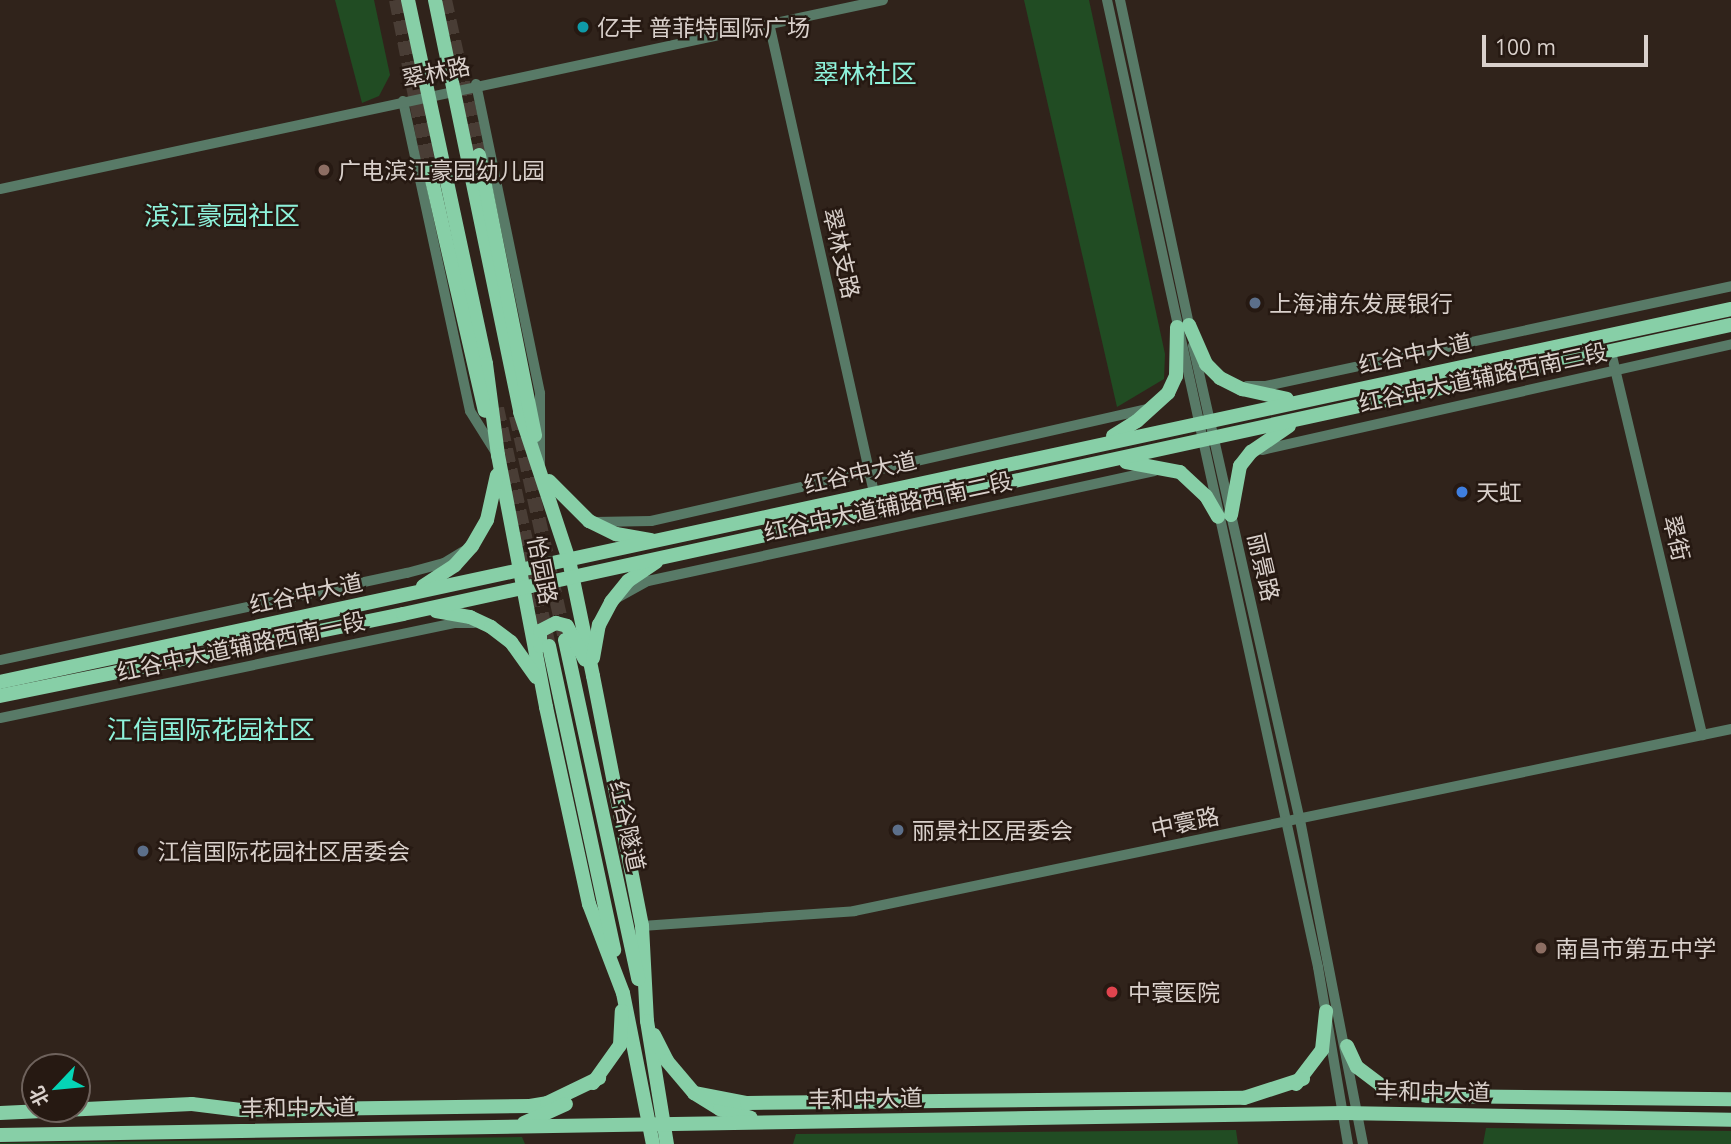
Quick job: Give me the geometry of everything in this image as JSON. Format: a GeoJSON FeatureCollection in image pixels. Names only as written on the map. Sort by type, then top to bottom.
{"type":"FeatureCollection","features":[{"type":"Feature","properties":{"kind":"main road","name":"怡园路"},"geometry":{"type":"LineString","coordinates":[[408,0],[486,365],[498,455],[546,707],[589,904],[624,993],[658,1124],[667,1144]]}},
{"type":"Feature","properties":{"kind":"main road","name":"怡园路"},"geometry":{"type":"LineString","coordinates":[[435,0],[520,412],[540,466],[573,576],[642,926],[647,1021],[658,1124],[653,1144]]}},
{"type":"Feature","properties":{"kind":"main road"},"geometry":{"type":"LineString","coordinates":[[479,155],[540,466],[561,497],[589,521],[635,538],[674,546]]}},
{"type":"Feature","properties":{"kind":"main road"},"geometry":{"type":"LineString","coordinates":[[410,594],[455,565],[472,546],[496,492],[498,455],[471,366],[429,167]]}},
{"type":"Feature","properties":{"kind":"main road","name":"红谷中大道"},"geometry":{"type":"LineString","coordinates":[[0,696],[403,614],[573,576],[874,492],[1731,309]]}},
{"type":"Feature","properties":{"kind":"main road","name":"红谷中大道"},"geometry":{"type":"LineString","coordinates":[[0,682],[569,560],[674,546],[1208,440],[1731,325]]}},
{"type":"Feature","properties":{"kind":"main road"},"geometry":{"type":"LineString","coordinates":[[1183,326],[1206,364],[1231,384],[1270,398],[1306,400]]}},
{"type":"Feature","properties":{"kind":"main road"},"geometry":{"type":"LineString","coordinates":[[1095,445],[1121,433],[1161,401],[1176,376],[1183,326]]}},
{"type":"Feature","properties":{"kind":"main road"},"geometry":{"type":"LineString","coordinates":[[1224,516],[1246,457],[1309,416]]}},
{"type":"Feature","properties":{"kind":"main road"},"geometry":{"type":"LineString","coordinates":[[1103,461],[1180,472],[1224,516]]}},
{"type":"Feature","properties":{"kind":"main road"},"geometry":{"type":"LineString","coordinates":[[593,676],[599,625],[611,602],[639,573],[674,546]]}},
{"type":"Feature","properties":{"kind":"main road"},"geometry":{"type":"LineString","coordinates":[[403,614],[448,612],[491,627],[527,661],[546,707]]}},
{"type":"Feature","properties":{"kind":"main road"},"geometry":{"type":"LineString","coordinates":[[546,707],[540,631],[556,623],[567,626],[593,676]]}},
{"type":"Feature","properties":{"kind":"main road","name":"红谷隧道"},"geometry":{"type":"LineString","coordinates":[[565,640],[647,1021]]}},
{"type":"Feature","properties":{"kind":"main road","name":"红谷隧道"},"geometry":{"type":"LineString","coordinates":[[549,646],[624,993]]}},
{"type":"Feature","properties":{"kind":"main road"},"geometry":{"type":"LineString","coordinates":[[513,1127],[560,1108],[599,1077],[620,1045],[624,993]]}},
{"type":"Feature","properties":{"kind":"main road"},"geometry":{"type":"LineString","coordinates":[[1231,1114],[1286,1091],[1303,1079],[1322,1050],[1326,1011]]}},
{"type":"Feature","properties":{"kind":"main road"},"geometry":{"type":"LineString","coordinates":[[647,1021],[667,1061],[694,1093],[720,1109],[783,1123]]}},
{"type":"Feature","properties":{"kind":"main road"},"geometry":{"type":"LineString","coordinates":[[1347,1046],[1357,1068],[1382,1088],[1446,1114]]}},
{"type":"Feature","properties":{"kind":"main road"},"geometry":{"type":"LineString","coordinates":[[0,1113],[192,1104],[241,1110],[530,1106],[547,1103],[599,1077]]}},
{"type":"Feature","properties":{"kind":"main road"},"geometry":{"type":"LineString","coordinates":[[694,1093],[747,1103],[1244,1098],[1303,1079]]}},
{"type":"Feature","properties":{"kind":"main road"},"geometry":{"type":"LineString","coordinates":[[1382,1088],[1428,1096],[1731,1099]]}},
{"type":"Feature","properties":{"kind":"main road","name":"丰和中大道"},"geometry":{"type":"LineString","coordinates":[[0,1135],[1345,1113],[1731,1120]]}},
{"type":"Feature","properties":{"kind":"street","name":"翠林路"},"geometry":{"type":"LineString","coordinates":[[0,189],[428,94],[883,0]]}},
{"type":"Feature","properties":{"kind":"street","name":"丽景路"},"geometry":{"type":"LineString","coordinates":[[1107,0],[1204,421],[1326,1011],[1348,1144]]}},
{"type":"Feature","properties":{"kind":"street","name":"丽景路"},"geometry":{"type":"LineString","coordinates":[[1120,0],[1183,326]]}},
{"type":"Feature","properties":{"kind":"street","name":"翠林支路"},"geometry":{"type":"LineString","coordinates":[[769,23],[874,492]]}},
{"type":"Feature","properties":{"kind":"street"},"geometry":{"type":"LineString","coordinates":[[476,84],[540,393],[540,466]]}},
{"type":"Feature","properties":{"kind":"street"},"geometry":{"type":"LineString","coordinates":[[403,100],[470,411],[498,455]]}},
{"type":"Feature","properties":{"kind":"street"},"geometry":{"type":"LineString","coordinates":[[1231,384],[1266,386],[1731,286]]}},
{"type":"Feature","properties":{"kind":"street","name":"红谷中大道辅路西南三段"},"geometry":{"type":"LineString","coordinates":[[1246,457],[1279,443],[1731,344]]}},
{"type":"Feature","properties":{"kind":"street","name":"翠街"},"geometry":{"type":"LineString","coordinates":[[1611,352],[1702,735]]}},
{"type":"Feature","properties":{"kind":"street"},"geometry":{"type":"LineString","coordinates":[[589,521],[651,521],[1132,415],[1161,401]]}},
{"type":"Feature","properties":{"kind":"street","name":"红谷中大道辅路西南二段"},"geometry":{"type":"LineString","coordinates":[[611,602],[648,581],[739,560],[1141,472],[1180,472]]}},
{"type":"Feature","properties":{"kind":"street","name":"丽景路"},"geometry":{"type":"LineString","coordinates":[[1224,516],[1300,820],[1347,1046],[1363,1144]]}},
{"type":"Feature","properties":{"kind":"street"},"geometry":{"type":"LineString","coordinates":[[0,660],[407,573],[444,563],[472,546]]}},
{"type":"Feature","properties":{"kind":"street","name":"红谷中大道辅路西南一段"},"geometry":{"type":"LineString","coordinates":[[0,718],[454,623],[491,627]]}},
{"type":"Feature","properties":{"kind":"street","name":"中寰路"},"geometry":{"type":"LineString","coordinates":[[642,926],[853,911],[1731,729]]}},
{"type":"Feature","properties":{"kind":"green space"},"geometry":{"type":"Polygon","coordinates":[[[335,0],[374,0],[390,75],[379,96],[362,103],[335,0]]]}},
{"type":"Feature","properties":{"kind":"green space"},"geometry":{"type":"Polygon","coordinates":[[[1024,0],[1089,0],[1165,354],[1164,379],[1117,407],[1024,0]]]}},
{"type":"Feature","properties":{"kind":"green space"},"geometry":{"type":"Polygon","coordinates":[[[1486,1128],[1731,1131],[1731,1144],[1483,1144],[1486,1128]]]}},
{"type":"Feature","properties":{"kind":"green space"},"geometry":{"type":"Polygon","coordinates":[[[1236,1130],[1238,1144],[793,1144],[796,1134],[1236,1130]]]}},
{"type":"Feature","properties":{"kind":"green space"},"geometry":{"type":"Polygon","coordinates":[[[522,1137],[525,1144],[0,1144],[0,1143],[522,1137]]]}},
{"type":"Feature","properties":{"kind":"tunnel"},"geometry":{"type":"LineString","coordinates":[[396,0],[429,167]]}},
{"type":"Feature","properties":{"kind":"tunnel"},"geometry":{"type":"LineString","coordinates":[[445,0],[479,155]]}},
{"type":"Feature","properties":{"kind":"tunnel"},"geometry":{"type":"LineString","coordinates":[[497,408],[549,646]]}},
{"type":"Feature","properties":{"kind":"tunnel"},"geometry":{"type":"LineString","coordinates":[[516,416],[564,635]]}},
{"type":"Feature","properties":{"kind":"place","name":"亿丰 普菲特国际广场"},"geometry":{"type":"Point","coordinates":[583,27]}},
{"type":"Feature","properties":{"kind":"place","name":"广电滨江豪园幼儿园"},"geometry":{"type":"Point","coordinates":[324,170]}},
{"type":"Feature","properties":{"kind":"place","name":"上海浦东发展银行"},"geometry":{"type":"Point","coordinates":[1255,303]}},
{"type":"Feature","properties":{"kind":"place","name":"天虹"},"geometry":{"type":"Point","coordinates":[1462,492]}},
{"type":"Feature","properties":{"kind":"place","name":"丽景社区居委会"},"geometry":{"type":"Point","coordinates":[898,830]}},
{"type":"Feature","properties":{"kind":"place","name":"江信国际花园社区居委会"},"geometry":{"type":"Point","coordinates":[143,851]}},
{"type":"Feature","properties":{"kind":"place","name":"南昌市第五中学"},"geometry":{"type":"Point","coordinates":[1541,948]}},
{"type":"Feature","properties":{"kind":"place","name":"中寰医院"},"geometry":{"type":"Point","coordinates":[1112,992]}},
{"type":"Feature","properties":{"kind":"district","name":"翠林社区"},"geometry":{"type":"Point","coordinates":[865,74]}},
{"type":"Feature","properties":{"kind":"district","name":"滨江豪园社区"},"geometry":{"type":"Point","coordinates":[222,216]}},
{"type":"Feature","properties":{"kind":"district","name":"江信国际花园社区"},"geometry":{"type":"Point","coordinates":[211,730]}}]}
